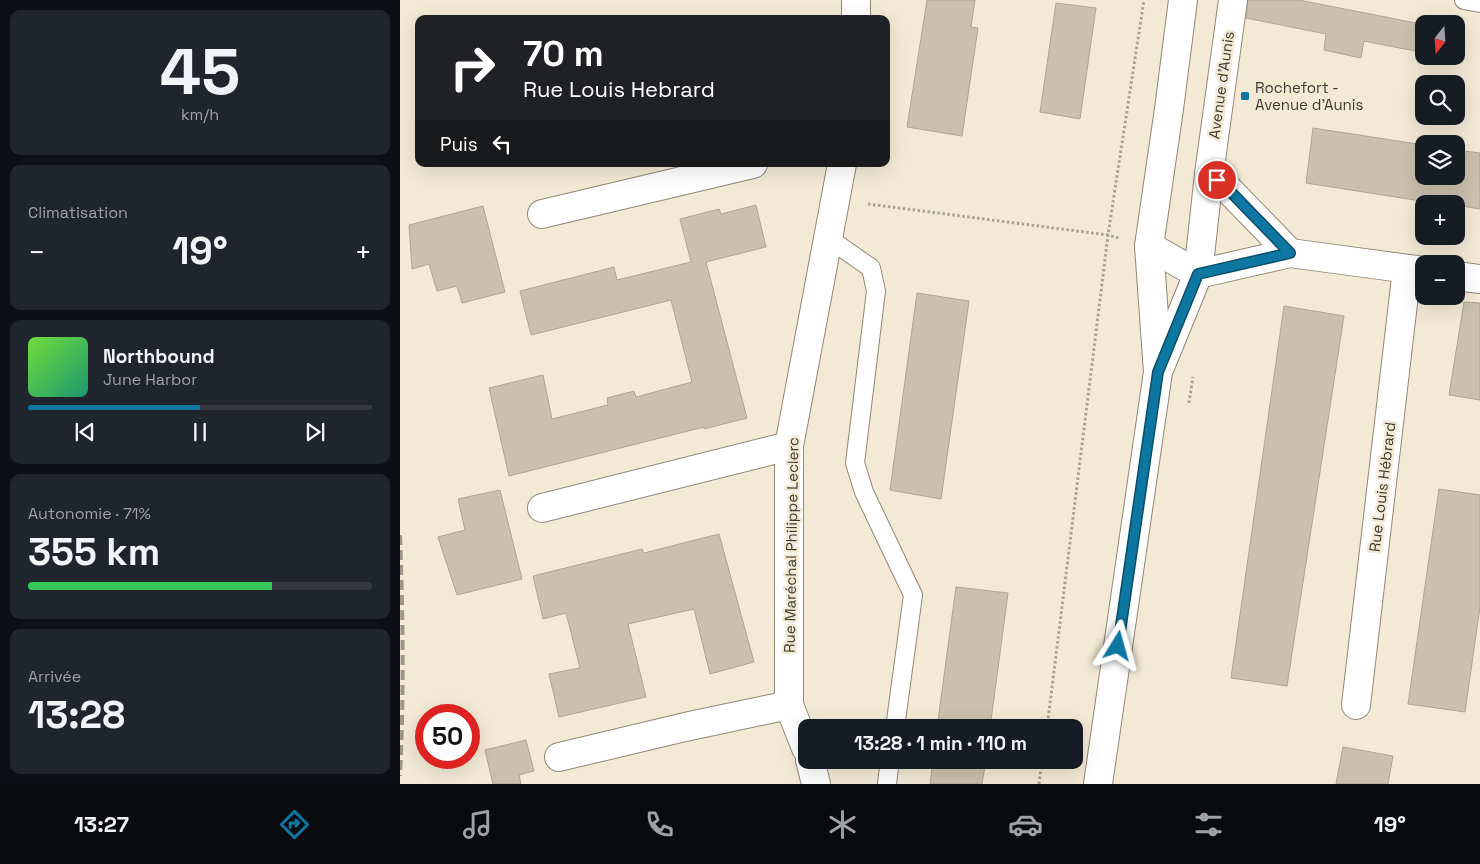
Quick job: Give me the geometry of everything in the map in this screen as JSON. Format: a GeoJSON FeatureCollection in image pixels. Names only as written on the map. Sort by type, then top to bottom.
{"type":"FeatureCollection","features":[{"type":"Feature","properties":{"kind":"street"},"geometry":{"type":"LineString","coordinates":[[856,0],[856,15]]}},
{"type":"Feature","properties":{"kind":"street","name":"Avenue d'Aunis"},"geometry":{"type":"LineString","coordinates":[[1098,784],[1158,372],[1149,246],[1183,0]]}},
{"type":"Feature","properties":{"kind":"street","name":"Avenue d'Aunis"},"geometry":{"type":"LineString","coordinates":[[1158,372],[1198,274],[1209,174],[1233,0]]}},
{"type":"Feature","properties":{"kind":"street"},"geometry":{"type":"LineString","coordinates":[[542,214],[740,167]]}},
{"type":"Feature","properties":{"kind":"street","name":"Rue Maréchal Philippe Leclerc"},"geometry":{"type":"LineString","coordinates":[[798,728],[789,705],[789,446],[841,167]]}},
{"type":"Feature","properties":{"kind":"street"},"geometry":{"type":"LineString","coordinates":[[1209,174],[1225,186],[1290,253]]}},
{"type":"Feature","properties":{"kind":"street"},"geometry":{"type":"LineString","coordinates":[[1149,246],[1198,274],[1290,253]]}},
{"type":"Feature","properties":{"kind":"street","name":"Rue Louis Hébrard"},"geometry":{"type":"LineString","coordinates":[[1290,253],[1415,270]]}},
{"type":"Feature","properties":{"kind":"street","name":"Rue Louis Hébrard"},"geometry":{"type":"LineString","coordinates":[[1356,705],[1415,277]]}},
{"type":"Feature","properties":{"kind":"street"},"geometry":{"type":"LineString","coordinates":[[1465,277],[1480,279]]}},
{"type":"Feature","properties":{"kind":"street"},"geometry":{"type":"LineString","coordinates":[[542,508],[789,446]]}},
{"type":"Feature","properties":{"kind":"street"},"geometry":{"type":"LineString","coordinates":[[559,757],[789,705]]}},
{"type":"Feature","properties":{"kind":"street"},"geometry":{"type":"LineString","coordinates":[[812,769],[816,784]]}},
{"type":"Feature","properties":{"kind":"lane"},"geometry":{"type":"LineString","coordinates":[[1464,0],[1480,3]]}},
{"type":"Feature","properties":{"kind":"lane"},"geometry":{"type":"LineString","coordinates":[[828,238],[871,268],[876,291],[855,463],[864,492],[913,596],[896,719]]}},
{"type":"Feature","properties":{"kind":"lane"},"geometry":{"type":"LineString","coordinates":[[887,784],[889,769]]}},
{"type":"Feature","properties":{"kind":"path"},"geometry":{"type":"LineString","coordinates":[[1047,719],[1108,235],[1144,0]]}},
{"type":"Feature","properties":{"kind":"path"},"geometry":{"type":"LineString","coordinates":[[835,200],[1108,235],[1149,246]]}},
{"type":"Feature","properties":{"kind":"path"},"geometry":{"type":"LineString","coordinates":[[1040,784],[1041,769]]}},
{"type":"Feature","properties":{"kind":"building"},"geometry":{"type":"Polygon","coordinates":[[[927,0],[975,0],[971,27],[978,28],[962,136],[907,127],[927,0]]]}},
{"type":"Feature","properties":{"kind":"building"},"geometry":{"type":"Polygon","coordinates":[[[1248,0],[1299,0],[1415,23],[1415,51],[1364,41],[1361,58],[1324,50],[1326,34],[1246,18],[1248,0]]]}},
{"type":"Feature","properties":{"kind":"building"},"geometry":{"type":"Polygon","coordinates":[[[1056,3],[1096,8],[1080,119],[1040,112],[1056,3]]]}},
{"type":"Feature","properties":{"kind":"building"},"geometry":{"type":"Polygon","coordinates":[[[1313,128],[1415,144],[1415,185],[1465,185],[1465,151],[1480,153],[1480,209],[1465,206],[1465,195],[1415,195],[1415,200],[1306,183],[1313,128]]]}},
{"type":"Feature","properties":{"kind":"building"},"geometry":{"type":"Polygon","coordinates":[[[756,205],[766,247],[706,262],[747,418],[509,476],[489,388],[543,375],[552,419],[608,405],[607,398],[634,391],[636,397],[692,382],[671,300],[531,335],[520,291],[614,267],[617,280],[691,262],[680,219],[719,209],[721,214],[756,205]]]}},
{"type":"Feature","properties":{"kind":"building"},"geometry":{"type":"Polygon","coordinates":[[[483,206],[505,292],[462,303],[457,286],[437,291],[429,264],[412,269],[409,225],[483,206]]]}},
{"type":"Feature","properties":{"kind":"building"},"geometry":{"type":"Polygon","coordinates":[[[917,293],[969,301],[941,499],[890,490],[917,293]]]}},
{"type":"Feature","properties":{"kind":"building"},"geometry":{"type":"Polygon","coordinates":[[[1465,302],[1480,303],[1480,400],[1449,395],[1464,305],[1465,302]]]}},
{"type":"Feature","properties":{"kind":"building"},"geometry":{"type":"Polygon","coordinates":[[[1284,306],[1344,316],[1287,686],[1231,678],[1284,306]]]}},
{"type":"Feature","properties":{"kind":"building"},"geometry":{"type":"Polygon","coordinates":[[[1439,489],[1480,495],[1480,607],[1465,712],[1408,704],[1439,489]]]}},
{"type":"Feature","properties":{"kind":"building"},"geometry":{"type":"Polygon","coordinates":[[[500,490],[522,579],[457,595],[438,537],[465,530],[458,499],[500,490]]]}},
{"type":"Feature","properties":{"kind":"building"},"geometry":{"type":"Polygon","coordinates":[[[719,534],[754,662],[710,674],[694,609],[628,624],[646,697],[559,717],[549,674],[580,668],[566,613],[543,619],[533,576],[642,549],[644,553],[719,534]]]}},
{"type":"Feature","properties":{"kind":"building"},"geometry":{"type":"Polygon","coordinates":[[[956,587],[1008,593],[991,719],[938,719],[956,587]]]}},
{"type":"Feature","properties":{"kind":"building"},"geometry":{"type":"Polygon","coordinates":[[[526,740],[534,771],[519,775],[521,784],[493,784],[485,750],[526,740]]]}},
{"type":"Feature","properties":{"kind":"building"},"geometry":{"type":"Polygon","coordinates":[[[1343,747],[1393,756],[1388,784],[1336,784],[1343,747]]]}},
{"type":"Feature","properties":{"kind":"building"},"geometry":{"type":"Polygon","coordinates":[[[932,769],[984,769],[982,784],[930,784],[932,769]]]}},
{"type":"Feature","properties":{"kind":"railway"},"geometry":{"type":"LineString","coordinates":[[400,535],[403,656],[400,776]]}},
{"type":"Feature","properties":{"kind":"place","name":"Rochefort - Avenue d'Aunis"},"geometry":{"type":"Point","coordinates":[1245,96]}},
{"type":"Feature","properties":{"kind":"route"},"geometry":{"type":"LineString","coordinates":[[1118,646],[1158,372],[1198,274],[1290,253],[1217,180]]}}]}
